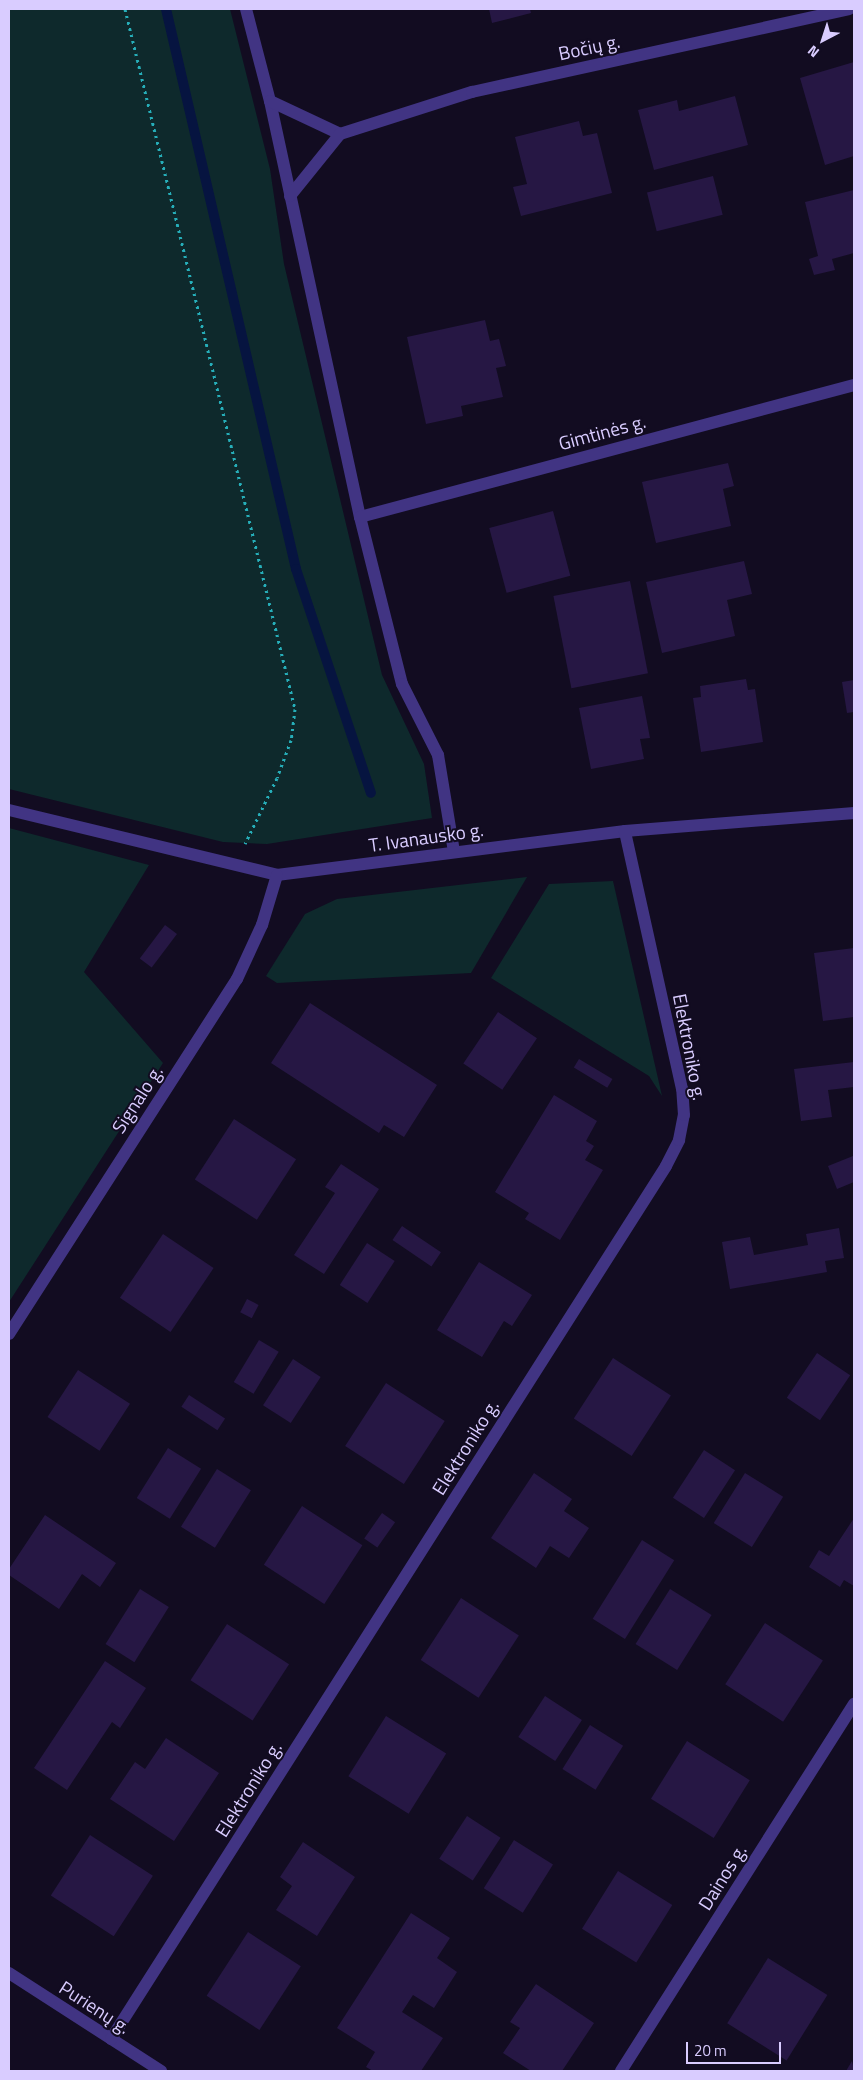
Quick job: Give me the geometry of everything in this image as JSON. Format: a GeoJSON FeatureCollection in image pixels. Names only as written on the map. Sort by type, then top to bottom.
{"type":"FeatureCollection","features":[{"type":"Feature","properties":{"kind":"street"},"geometry":{"type":"LineString","coordinates":[[246,9],[270,102],[360,517],[402,684],[438,756],[454,852]]}},
{"type":"Feature","properties":{"kind":"street","name":"Bočių g."},"geometry":{"type":"LineString","coordinates":[[340,134],[472,92],[849,9]]}},
{"type":"Feature","properties":{"kind":"street"},"geometry":{"type":"LineString","coordinates":[[270,102],[340,134],[290,196]]}},
{"type":"Feature","properties":{"kind":"street","name":"Gimtinės g."},"geometry":{"type":"LineString","coordinates":[[360,517],[854,385]]}},
{"type":"Feature","properties":{"kind":"street","name":"T. Ivanausko g."},"geometry":{"type":"LineString","coordinates":[[9,810],[277,875],[625,831],[854,813]]}},
{"type":"Feature","properties":{"kind":"street","name":"Elektroniko g."},"geometry":{"type":"LineString","coordinates":[[111,2039],[661,1174],[679,1140],[684,1115],[682,1089],[625,831]]}},
{"type":"Feature","properties":{"kind":"street","name":"Signalo g."},"geometry":{"type":"LineString","coordinates":[[9,1334],[237,979],[262,925],[277,875]]}},
{"type":"Feature","properties":{"kind":"street","name":"Dainos g."},"geometry":{"type":"LineString","coordinates":[[621,2071],[854,1704]]}},
{"type":"Feature","properties":{"kind":"street","name":"Purienų g."},"geometry":{"type":"LineString","coordinates":[[9,1974],[161,2071]]}},
{"type":"Feature","properties":{"kind":"path"},"geometry":{"type":"LineString","coordinates":[[125,9],[295,709],[291,740],[277,778],[236,866]]}},
{"type":"Feature","properties":{"kind":"green space"},"geometry":{"type":"Polygon","coordinates":[[[9,9],[230,9],[270,169],[284,264],[382,675],[424,764],[432,818],[267,844],[223,842],[9,789],[9,9]]]}},
{"type":"Feature","properties":{"kind":"green space"},"geometry":{"type":"Polygon","coordinates":[[[9,828],[149,865],[84,972],[163,1063],[9,1302],[9,828]]]}},
{"type":"Feature","properties":{"kind":"green space"},"geometry":{"type":"Polygon","coordinates":[[[527,877],[471,973],[277,983],[266,976],[305,914],[337,899],[527,877]]]}},
{"type":"Feature","properties":{"kind":"green space"},"geometry":{"type":"Polygon","coordinates":[[[613,881],[662,1096],[649,1076],[491,978],[549,884],[613,881]]]}},
{"type":"Feature","properties":{"kind":"building"},"geometry":{"type":"Polygon","coordinates":[[[489,9],[530,9],[531,13],[492,23],[489,9]]]}},
{"type":"Feature","properties":{"kind":"building"},"geometry":{"type":"Polygon","coordinates":[[[854,62],[854,156],[825,165],[800,78],[854,62]]]}},
{"type":"Feature","properties":{"kind":"building"},"geometry":{"type":"Polygon","coordinates":[[[735,96],[748,145],[654,170],[638,110],[677,100],[679,111],[735,96]]]}},
{"type":"Feature","properties":{"kind":"building"},"geometry":{"type":"Polygon","coordinates":[[[579,121],[583,136],[597,133],[612,193],[521,216],[513,187],[527,184],[515,137],[579,121]]]}},
{"type":"Feature","properties":{"kind":"building"},"geometry":{"type":"Polygon","coordinates":[[[713,176],[723,215],[657,231],[647,192],[713,176]]]}},
{"type":"Feature","properties":{"kind":"building"},"geometry":{"type":"Polygon","coordinates":[[[854,190],[854,253],[832,259],[835,270],[814,275],[809,259],[818,256],[805,202],[854,190]]]}},
{"type":"Feature","properties":{"kind":"building"},"geometry":{"type":"Polygon","coordinates":[[[485,320],[490,341],[499,339],[506,366],[496,368],[503,397],[461,406],[463,416],[426,424],[407,337],[485,320]]]}},
{"type":"Feature","properties":{"kind":"building"},"geometry":{"type":"Polygon","coordinates":[[[728,463],[734,486],[723,489],[731,526],[656,543],[642,482],[728,463]]]}},
{"type":"Feature","properties":{"kind":"building"},"geometry":{"type":"Polygon","coordinates":[[[553,511],[570,576],[507,593],[489,528],[553,511]]]}},
{"type":"Feature","properties":{"kind":"building"},"geometry":{"type":"Polygon","coordinates":[[[744,561],[752,594],[727,600],[735,636],[662,653],[646,582],[744,561]]]}},
{"type":"Feature","properties":{"kind":"building"},"geometry":{"type":"Polygon","coordinates":[[[630,581],[648,673],[571,688],[553,596],[630,581]]]}},
{"type":"Feature","properties":{"kind":"building"},"geometry":{"type":"Polygon","coordinates":[[[746,679],[748,690],[755,689],[763,742],[701,752],[693,698],[701,697],[700,686],[746,679]]]}},
{"type":"Feature","properties":{"kind":"building"},"geometry":{"type":"Polygon","coordinates":[[[854,680],[854,712],[847,713],[842,682],[854,680]]]}},
{"type":"Feature","properties":{"kind":"building"},"geometry":{"type":"Polygon","coordinates":[[[642,696],[650,738],[640,739],[644,759],[591,769],[579,708],[642,696]]]}},
{"type":"Feature","properties":{"kind":"building"},"geometry":{"type":"Polygon","coordinates":[[[165,925],[177,934],[152,968],[140,959],[165,925]]]}},
{"type":"Feature","properties":{"kind":"building"},"geometry":{"type":"Polygon","coordinates":[[[854,948],[854,1017],[823,1021],[814,953],[854,948]]]}},
{"type":"Feature","properties":{"kind":"building"},"geometry":{"type":"Polygon","coordinates":[[[310,1003],[437,1085],[404,1137],[384,1125],[379,1133],[271,1063],[310,1003]]]}},
{"type":"Feature","properties":{"kind":"building"},"geometry":{"type":"Polygon","coordinates":[[[498,1012],[537,1038],[502,1090],[463,1063],[498,1012]]]}},
{"type":"Feature","properties":{"kind":"building"},"geometry":{"type":"Polygon","coordinates":[[[579,1059],[612,1079],[607,1088],[574,1068],[579,1059]]]}},
{"type":"Feature","properties":{"kind":"building"},"geometry":{"type":"Polygon","coordinates":[[[854,1062],[854,1087],[828,1090],[832,1117],[801,1121],[794,1069],[854,1062]]]}},
{"type":"Feature","properties":{"kind":"building"},"geometry":{"type":"Polygon","coordinates":[[[554,1095],[597,1121],[586,1141],[594,1146],[585,1160],[603,1170],[560,1240],[525,1219],[529,1213],[495,1192],[554,1095]]]}},
{"type":"Feature","properties":{"kind":"building"},"geometry":{"type":"Polygon","coordinates":[[[234,1119],[296,1159],[257,1220],[195,1179],[234,1119]]]}},
{"type":"Feature","properties":{"kind":"building"},"geometry":{"type":"Polygon","coordinates":[[[853,1156],[854,1182],[837,1189],[828,1166],[853,1156]]]}},
{"type":"Feature","properties":{"kind":"building"},"geometry":{"type":"Polygon","coordinates":[[[341,1164],[379,1189],[324,1274],[294,1255],[335,1193],[325,1187],[341,1164]]]}},
{"type":"Feature","properties":{"kind":"building"},"geometry":{"type":"Polygon","coordinates":[[[402,1226],[441,1252],[431,1266],[392,1240],[402,1226]]]}},
{"type":"Feature","properties":{"kind":"building"},"geometry":{"type":"Polygon","coordinates":[[[839,1228],[844,1258],[825,1261],[827,1272],[730,1289],[722,1242],[750,1237],[754,1255],[808,1245],[806,1234],[839,1228]]]}},
{"type":"Feature","properties":{"kind":"building"},"geometry":{"type":"Polygon","coordinates":[[[163,1234],[214,1268],[171,1332],[120,1298],[163,1234]]]}},
{"type":"Feature","properties":{"kind":"building"},"geometry":{"type":"Polygon","coordinates":[[[367,1243],[395,1261],[367,1303],[340,1285],[367,1243]]]}},
{"type":"Feature","properties":{"kind":"building"},"geometry":{"type":"Polygon","coordinates":[[[479,1262],[532,1295],[512,1326],[504,1321],[482,1357],[437,1330],[479,1262]]]}},
{"type":"Feature","properties":{"kind":"building"},"geometry":{"type":"Polygon","coordinates":[[[247,1299],[259,1305],[252,1318],[240,1312],[247,1299]]]}},
{"type":"Feature","properties":{"kind":"building"},"geometry":{"type":"Polygon","coordinates":[[[259,1340],[279,1352],[253,1394],[234,1382],[259,1340]]]}},
{"type":"Feature","properties":{"kind":"building"},"geometry":{"type":"Polygon","coordinates":[[[817,1353],[850,1375],[820,1420],[787,1398],[817,1353]]]}},
{"type":"Feature","properties":{"kind":"building"},"geometry":{"type":"Polygon","coordinates":[[[613,1358],[671,1396],[632,1456],[574,1418],[613,1358]]]}},
{"type":"Feature","properties":{"kind":"building"},"geometry":{"type":"Polygon","coordinates":[[[293,1359],[321,1377],[291,1423],[263,1405],[293,1359]]]}},
{"type":"Feature","properties":{"kind":"building"},"geometry":{"type":"Polygon","coordinates":[[[78,1370],[130,1404],[99,1451],[48,1417],[78,1370]]]}},
{"type":"Feature","properties":{"kind":"building"},"geometry":{"type":"Polygon","coordinates":[[[386,1383],[445,1421],[404,1484],[345,1446],[386,1383]]]}},
{"type":"Feature","properties":{"kind":"building"},"geometry":{"type":"Polygon","coordinates":[[[189,1395],[225,1418],[217,1430],[181,1407],[189,1395]]]}},
{"type":"Feature","properties":{"kind":"building"},"geometry":{"type":"Polygon","coordinates":[[[168,1448],[201,1469],[170,1519],[137,1498],[168,1448]]]}},
{"type":"Feature","properties":{"kind":"building"},"geometry":{"type":"Polygon","coordinates":[[[704,1450],[735,1470],[704,1518],[673,1498],[704,1450]]]}},
{"type":"Feature","properties":{"kind":"building"},"geometry":{"type":"Polygon","coordinates":[[[217,1469],[251,1490],[215,1548],[181,1527],[217,1469]]]}},
{"type":"Feature","properties":{"kind":"building"},"geometry":{"type":"Polygon","coordinates":[[[534,1473],[572,1499],[564,1511],[589,1528],[569,1558],[550,1546],[536,1568],[491,1538],[534,1473]]]}},
{"type":"Feature","properties":{"kind":"building"},"geometry":{"type":"Polygon","coordinates":[[[745,1473],[783,1497],[752,1547],[714,1523],[745,1473]]]}},
{"type":"Feature","properties":{"kind":"building"},"geometry":{"type":"Polygon","coordinates":[[[302,1506],[362,1545],[324,1604],[264,1565],[302,1506]]]}},
{"type":"Feature","properties":{"kind":"building"},"geometry":{"type":"Polygon","coordinates":[[[382,1513],[395,1522],[377,1548],[364,1538],[382,1513]]]}},
{"type":"Feature","properties":{"kind":"building"},"geometry":{"type":"Polygon","coordinates":[[[45,1515],[116,1563],[100,1587],[82,1574],[59,1609],[9,1575],[9,1569],[45,1515]]]}},
{"type":"Feature","properties":{"kind":"building"},"geometry":{"type":"Polygon","coordinates":[[[854,1518],[854,1586],[844,1580],[840,1587],[809,1567],[819,1550],[829,1556],[854,1518]]]}},
{"type":"Feature","properties":{"kind":"building"},"geometry":{"type":"Polygon","coordinates":[[[642,1540],[674,1560],[625,1639],[593,1619],[642,1540]]]}},
{"type":"Feature","properties":{"kind":"building"},"geometry":{"type":"Polygon","coordinates":[[[140,1589],[169,1607],[134,1662],[106,1644],[140,1589]]]}},
{"type":"Feature","properties":{"kind":"building"},"geometry":{"type":"Polygon","coordinates":[[[670,1589],[712,1615],[677,1670],[636,1644],[670,1589]]]}},
{"type":"Feature","properties":{"kind":"building"},"geometry":{"type":"Polygon","coordinates":[[[461,1598],[519,1636],[479,1698],[421,1660],[461,1598]]]}},
{"type":"Feature","properties":{"kind":"building"},"geometry":{"type":"Polygon","coordinates":[[[765,1623],[823,1661],[783,1722],[725,1684],[765,1623]]]}},
{"type":"Feature","properties":{"kind":"building"},"geometry":{"type":"Polygon","coordinates":[[[227,1624],[289,1664],[253,1720],[191,1680],[227,1624]]]}},
{"type":"Feature","properties":{"kind":"building"},"geometry":{"type":"Polygon","coordinates":[[[105,1661],[146,1688],[120,1728],[112,1722],[67,1790],[34,1768],[105,1661]]]}},
{"type":"Feature","properties":{"kind":"building"},"geometry":{"type":"Polygon","coordinates":[[[545,1696],[582,1720],[555,1761],[518,1737],[545,1696]]]}},
{"type":"Feature","properties":{"kind":"building"},"geometry":{"type":"Polygon","coordinates":[[[386,1716],[446,1754],[409,1814],[348,1776],[386,1716]]]}},
{"type":"Feature","properties":{"kind":"building"},"geometry":{"type":"Polygon","coordinates":[[[590,1725],[623,1746],[596,1790],[562,1769],[590,1725]]]}},
{"type":"Feature","properties":{"kind":"building"},"geometry":{"type":"Polygon","coordinates":[[[166,1738],[219,1773],[174,1841],[110,1799],[135,1762],[145,1769],[166,1738]]]}},
{"type":"Feature","properties":{"kind":"building"},"geometry":{"type":"Polygon","coordinates":[[[687,1741],[750,1780],[714,1838],[651,1799],[687,1741]]]}},
{"type":"Feature","properties":{"kind":"building"},"geometry":{"type":"Polygon","coordinates":[[[467,1816],[501,1838],[473,1881],[439,1859],[467,1816]]]}},
{"type":"Feature","properties":{"kind":"building"},"geometry":{"type":"Polygon","coordinates":[[[90,1835],[153,1876],[114,1936],[51,1895],[90,1835]]]}},
{"type":"Feature","properties":{"kind":"building"},"geometry":{"type":"Polygon","coordinates":[[[514,1840],[553,1864],[523,1913],[484,1888],[514,1840]]]}},
{"type":"Feature","properties":{"kind":"building"},"geometry":{"type":"Polygon","coordinates":[[[303,1842],[355,1877],[317,1936],[276,1910],[292,1886],[280,1877],[303,1842]]]}},
{"type":"Feature","properties":{"kind":"building"},"geometry":{"type":"Polygon","coordinates":[[[618,1871],[672,1905],[636,1963],[582,1929],[618,1871]]]}},
{"type":"Feature","properties":{"kind":"building"},"geometry":{"type":"Polygon","coordinates":[[[411,1913],[450,1938],[437,1958],[457,1972],[434,2008],[413,1995],[402,2012],[443,2038],[421,2071],[373,2071],[366,2067],[375,2052],[337,2028],[411,1913]]]}},
{"type":"Feature","properties":{"kind":"building"},"geometry":{"type":"Polygon","coordinates":[[[248,1932],[301,1966],[259,2030],[207,1996],[248,1932]]]}},
{"type":"Feature","properties":{"kind":"building"},"geometry":{"type":"Polygon","coordinates":[[[768,1958],[827,1995],[787,2060],[727,2023],[768,1958]]]}},
{"type":"Feature","properties":{"kind":"building"},"geometry":{"type":"Polygon","coordinates":[[[536,1984],[594,2023],[562,2071],[531,2071],[503,2053],[520,2028],[510,2022],[536,1984]]]}},
{"type":"Feature","properties":{"kind":"building"},"geometry":{"type":"Polygon","coordinates":[[[852,2061],[854,2071],[846,2071],[852,2061]]]}},
{"type":"Feature","properties":{"kind":"waterway"},"geometry":{"type":"LineString","coordinates":[[166,9],[296,569],[371,793]]}}]}
